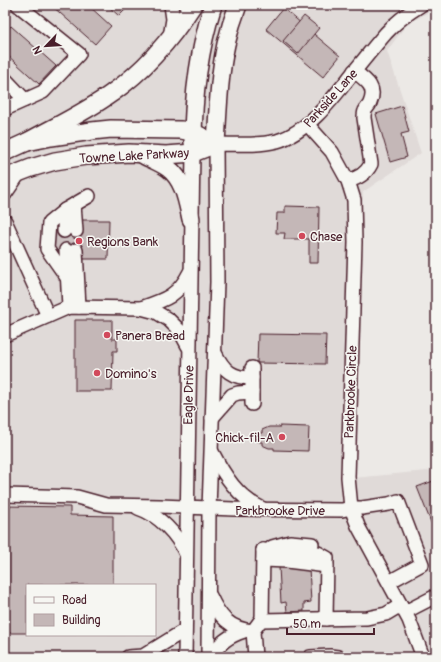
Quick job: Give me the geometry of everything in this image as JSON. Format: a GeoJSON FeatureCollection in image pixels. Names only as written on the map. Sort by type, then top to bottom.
{"type":"FeatureCollection","features":[{"type":"Feature","properties":{"kind":"main road"},"geometry":{"type":"LineString","coordinates":[[28,142],[82,113],[130,79],[149,61],[193,5]]}},
{"type":"Feature","properties":{"kind":"main road","name":"Towne Lake Parkway"},"geometry":{"type":"LineString","coordinates":[[193,132],[200,55],[205,30],[213,5]]}},
{"type":"Feature","properties":{"kind":"main road"},"geometry":{"type":"LineString","coordinates":[[216,144],[218,102],[222,67],[226,44],[238,5]]}},
{"type":"Feature","properties":{"kind":"main road","name":"Towne Lake Parkway"},"geometry":{"type":"LineString","coordinates":[[5,152],[28,142],[69,134],[111,129],[179,130],[193,132],[216,144]]}},
{"type":"Feature","properties":{"kind":"main road","name":"Eagle Drive"},"geometry":{"type":"LineString","coordinates":[[192,154],[193,132]]}},
{"type":"Feature","properties":{"kind":"main road","name":"Towne Lake Parkway"},"geometry":{"type":"LineString","coordinates":[[13,175],[55,161],[86,156],[129,153],[166,155],[192,154],[216,144]]}},
{"type":"Feature","properties":{"kind":"main road"},"geometry":{"type":"LineString","coordinates":[[139,154],[159,163],[176,175],[186,197],[191,219]]}},
{"type":"Feature","properties":{"kind":"street"},"geometry":{"type":"LineString","coordinates":[[5,109],[43,92],[79,54],[18,5]]}},
{"type":"Feature","properties":{"kind":"street"},"geometry":{"type":"LineString","coordinates":[[170,36],[173,19],[171,5]]}},
{"type":"Feature","properties":{"kind":"street","name":"Parkside Lane"},"geometry":{"type":"LineString","coordinates":[[216,144],[262,144],[277,141],[298,132],[332,98],[406,9],[421,5]]}},
{"type":"Feature","properties":{"kind":"street"},"geometry":{"type":"LineString","coordinates":[[348,181],[359,178],[369,169],[371,164],[364,118],[365,111],[370,104],[372,96],[371,88],[367,81],[354,71]]}},
{"type":"Feature","properties":{"kind":"street"},"geometry":{"type":"LineString","coordinates":[[5,79],[25,100]]}},
{"type":"Feature","properties":{"kind":"street","name":"Parkbrooke Circle"},"geometry":{"type":"LineString","coordinates":[[307,124],[332,152],[348,181],[354,200],[355,242],[348,477],[351,508],[358,526],[410,620],[423,657]]}},
{"type":"Feature","properties":{"kind":"street","name":"Eagle Drive"},"geometry":{"type":"LineString","coordinates":[[209,657],[209,509],[217,282],[216,144]]}},
{"type":"Feature","properties":{"kind":"street","name":"Eagle Drive"},"geometry":{"type":"LineString","coordinates":[[185,657],[192,154]]}},
{"type":"Feature","properties":{"kind":"street"},"geometry":{"type":"LineString","coordinates":[[5,194],[13,175]]}},
{"type":"Feature","properties":{"kind":"street"},"geometry":{"type":"LineString","coordinates":[[68,279],[47,249],[49,223],[69,208],[89,196]]}},
{"type":"Feature","properties":{"kind":"street"},"geometry":{"type":"LineString","coordinates":[[68,231],[69,208]]}},
{"type":"Feature","properties":{"kind":"street"},"geometry":{"type":"LineString","coordinates":[[5,222],[48,316]]}},
{"type":"Feature","properties":{"kind":"street"},"geometry":{"type":"LineString","coordinates":[[68,250],[74,307],[68,279],[68,250]]}},
{"type":"Feature","properties":{"kind":"street"},"geometry":{"type":"LineString","coordinates":[[141,308],[156,303],[177,291],[184,283],[190,272]]}},
{"type":"Feature","properties":{"kind":"street"},"geometry":{"type":"LineString","coordinates":[[5,335],[48,316],[74,307],[141,308],[156,312],[169,320],[180,331],[189,347]]}},
{"type":"Feature","properties":{"kind":"street"},"geometry":{"type":"LineString","coordinates":[[212,418],[232,395],[238,393],[252,398],[252,373],[243,378],[231,374],[225,369],[214,353]]}},
{"type":"Feature","properties":{"kind":"street"},"geometry":{"type":"LineString","coordinates":[[211,450],[221,469],[242,496],[264,510]]}},
{"type":"Feature","properties":{"kind":"street"},"geometry":{"type":"LineString","coordinates":[[5,495],[77,497],[106,505],[130,506],[142,509],[160,520],[178,539],[186,554]]}},
{"type":"Feature","properties":{"kind":"street","name":"Parkbrooke Drive"},"geometry":{"type":"LineString","coordinates":[[130,506],[209,509],[342,510],[389,504],[398,501],[422,564],[389,582]]}},
{"type":"Feature","properties":{"kind":"street"},"geometry":{"type":"LineString","coordinates":[[263,555],[290,542],[314,544],[327,562],[326,619]]}},
{"type":"Feature","properties":{"kind":"street"},"geometry":{"type":"LineString","coordinates":[[263,555],[287,561],[327,562]]}},
{"type":"Feature","properties":{"kind":"street"},"geometry":{"type":"LineString","coordinates":[[262,620],[263,555]]}},
{"type":"Feature","properties":{"kind":"street"},"geometry":{"type":"LineString","coordinates":[[208,593],[222,617],[234,626],[249,631]]}},
{"type":"Feature","properties":{"kind":"street"},"geometry":{"type":"LineString","coordinates":[[209,657],[229,637],[249,631],[262,620],[367,618],[403,609],[436,596]]}},
{"type":"Feature","properties":{"kind":"street"},"geometry":{"type":"LineString","coordinates":[[128,657],[144,656],[185,630]]}},
{"type":"Feature","properties":{"kind":"street"},"geometry":{"type":"LineString","coordinates":[[249,631],[255,657]]}},
{"type":"Feature","properties":{"kind":"street"},"geometry":{"type":"LineString","coordinates":[[310,657],[338,657]]}},
{"type":"Feature","properties":{"kind":"shaded area"},"geometry":{"type":"Polygon","coordinates":[[[5,5],[436,5],[436,8],[406,25],[387,51],[421,153],[363,192],[354,478],[436,470],[436,657],[5,657],[5,5]]]}},
{"type":"Feature","properties":{"kind":"building"},"geometry":{"type":"Polygon","coordinates":[[[51,5],[88,5],[111,26],[95,44],[51,5]]]}},
{"type":"Feature","properties":{"kind":"building"},"geometry":{"type":"Polygon","coordinates":[[[107,5],[130,5],[119,16],[107,5]]]}},
{"type":"Feature","properties":{"kind":"building"},"geometry":{"type":"Polygon","coordinates":[[[283,8],[340,56],[323,77],[266,29],[283,8]]]}},
{"type":"Feature","properties":{"kind":"building"},"geometry":{"type":"Polygon","coordinates":[[[304,16],[319,28],[298,54],[283,41],[304,16]]]}},
{"type":"Feature","properties":{"kind":"building"},"geometry":{"type":"Polygon","coordinates":[[[11,26],[56,66],[39,84],[5,53],[5,32],[11,26]]]}},
{"type":"Feature","properties":{"kind":"building"},"geometry":{"type":"Polygon","coordinates":[[[402,106],[409,132],[401,134],[407,157],[390,162],[376,114],[402,106]]]}},
{"type":"Feature","properties":{"kind":"building","name":"Chase"},"geometry":{"type":"Polygon","coordinates":[[[285,206],[319,207],[318,263],[309,263],[309,239],[284,239],[285,233],[276,233],[277,213],[285,213],[285,206]]]}},
{"type":"Feature","properties":{"kind":"building","name":"Regions Bank"},"geometry":{"type":"Polygon","coordinates":[[[81,220],[109,220],[108,259],[80,259],[80,250],[51,250],[51,231],[81,231],[81,220]]]}},
{"type":"Feature","properties":{"kind":"building"},"geometry":{"type":"Polygon","coordinates":[[[75,320],[112,320],[112,339],[117,339],[117,351],[113,351],[112,391],[75,391],[75,320]]]}},
{"type":"Feature","properties":{"kind":"building"},"geometry":{"type":"Polygon","coordinates":[[[258,334],[326,335],[325,364],[257,363],[258,334]]]}},
{"type":"Feature","properties":{"kind":"building","name":"Chick-fil-A"},"geometry":{"type":"Polygon","coordinates":[[[269,427],[309,427],[308,451],[274,450],[274,448],[269,448],[262,445],[262,442],[256,440],[256,434],[262,433],[262,430],[269,427]]]}},
{"type":"Feature","properties":{"kind":"building"},"geometry":{"type":"Polygon","coordinates":[[[436,480],[436,539],[434,530],[417,487],[436,480]]]}},
{"type":"Feature","properties":{"kind":"building"},"geometry":{"type":"Polygon","coordinates":[[[5,506],[70,507],[70,515],[113,516],[113,584],[26,584],[26,633],[5,633],[5,506]]]}},
{"type":"Feature","properties":{"kind":"building"},"geometry":{"type":"Polygon","coordinates":[[[279,567],[309,568],[311,602],[304,603],[304,611],[287,612],[286,602],[281,603],[279,567]]]}},
{"type":"Feature","properties":{"kind":"tunnel"},"geometry":{"type":"LineString","coordinates":[[59,250],[60,231]]}},
{"type":"Feature","properties":{"kind":"tunnel"},"geometry":{"type":"LineString","coordinates":[[70,231],[71,250]]}},
{"type":"Feature","properties":{"kind":"place","name":"Chase"},"geometry":{"type":"Point","coordinates":[302,236]}},
{"type":"Feature","properties":{"kind":"place","name":"Regions Bank"},"geometry":{"type":"Point","coordinates":[79,241]}},
{"type":"Feature","properties":{"kind":"place","name":"Panera Bread"},"geometry":{"type":"Point","coordinates":[107,335]}},
{"type":"Feature","properties":{"kind":"place","name":"Domino's"},"geometry":{"type":"Point","coordinates":[97,373]}},
{"type":"Feature","properties":{"kind":"place","name":"Chick-fil-A"},"geometry":{"type":"Point","coordinates":[282,437]}}]}
